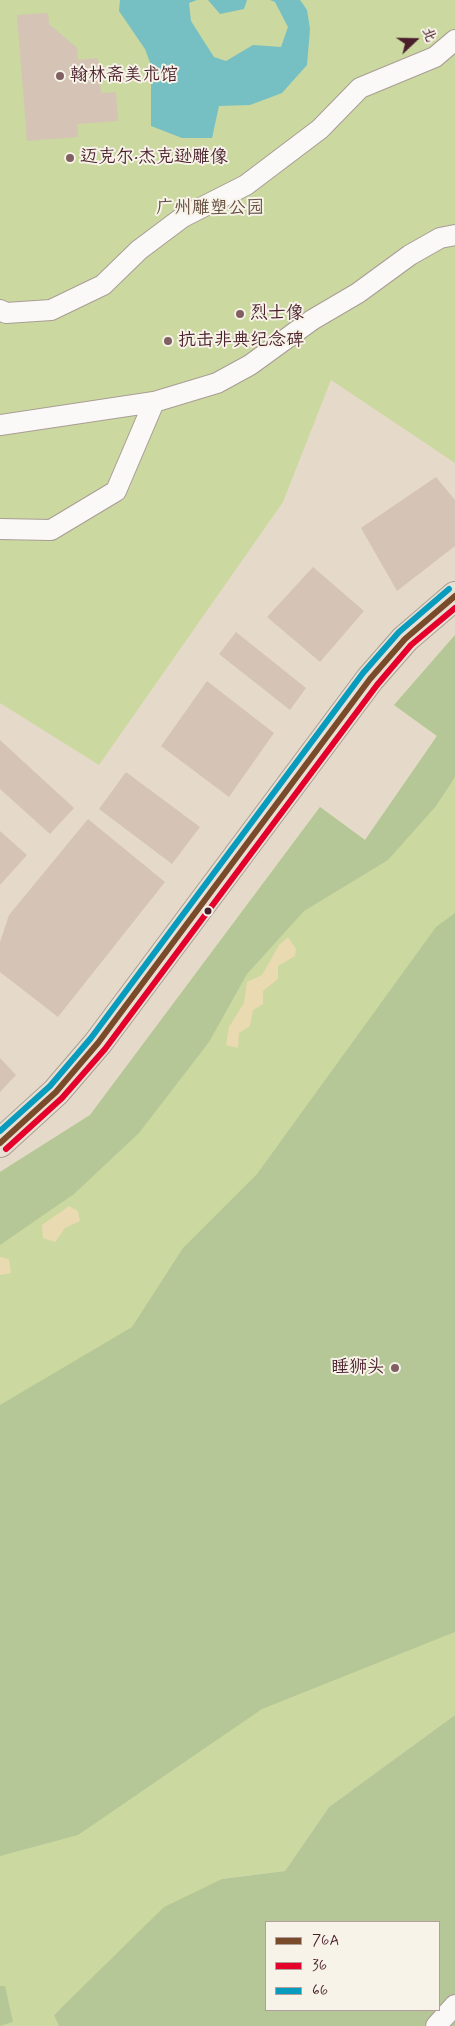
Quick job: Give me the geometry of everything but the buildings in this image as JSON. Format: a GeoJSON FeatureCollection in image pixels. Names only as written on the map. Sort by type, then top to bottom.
{"type":"FeatureCollection","features":[{"type":"Feature","properties":{"kind":"highway"},"geometry":{"type":"LineString","coordinates":[[0,1121],[24,1100],[63,1059],[369,653],[403,616],[455,575]]}},
{"type":"Feature","properties":{"kind":"highway"},"geometry":{"type":"LineString","coordinates":[[0,1143],[56,1092],[98,1043],[346,709],[376,672],[419,625],[455,596]]}},
{"type":"Feature","properties":{"kind":"street"},"geometry":{"type":"LineString","coordinates":[[0,310],[6,313],[51,310],[103,286],[139,250],[183,217],[246,185],[320,129],[360,88],[435,58],[455,40]]}},
{"type":"Feature","properties":{"kind":"street"},"geometry":{"type":"LineString","coordinates":[[0,425],[154,402],[217,383],[250,365],[312,320],[358,293],[410,255],[440,238],[455,235]]}},
{"type":"Feature","properties":{"kind":"street"},"geometry":{"type":"LineString","coordinates":[[0,529],[51,530],[116,491],[154,402]]}},
{"type":"Feature","properties":{"kind":"street"},"geometry":{"type":"LineString","coordinates":[[436,2026],[455,2005]]}},
{"type":"Feature","properties":{"kind":"green space","name":"广州雕塑公园"},"geometry":{"type":"Polygon","coordinates":[[[0,0],[455,0],[455,463],[331,380],[283,502],[99,765],[0,703],[0,0]]]}},
{"type":"Feature","properties":{"kind":"green space"},"geometry":{"type":"Polygon","coordinates":[[[455,635],[455,1715],[329,1807],[285,1871],[222,1879],[54,2014],[59,2026],[0,2026],[0,1172],[90,1115],[320,807],[365,840],[437,736],[394,705],[455,635]]]}},
{"type":"Feature","properties":{"kind":"green space"},"geometry":{"type":"Polygon","coordinates":[[[455,635],[455,777],[436,806],[388,860],[304,911],[247,974],[209,1042],[139,1133],[74,1194],[0,1245],[0,1172],[90,1115],[320,807],[365,840],[437,736],[394,705],[455,635]]]}},
{"type":"Feature","properties":{"kind":"green space"},"geometry":{"type":"Polygon","coordinates":[[[455,913],[455,1632],[262,1709],[78,1835],[0,1856],[0,1405],[132,1327],[183,1248],[257,1174],[436,927],[455,913]]]}},
{"type":"Feature","properties":{"kind":"green space"},"geometry":{"type":"Polygon","coordinates":[[[455,1715],[455,2026],[59,2026],[54,2015],[164,1907],[222,1879],[285,1871],[329,1807],[455,1715]]]}},
{"type":"Feature","properties":{"kind":"green space"},"geometry":{"type":"Polygon","coordinates":[[[0,1986],[5,1986],[13,2022],[0,2026],[0,1986]]]}},
{"type":"Feature","properties":{"kind":"sand"},"geometry":{"type":"Polygon","coordinates":[[[288,937],[296,949],[295,956],[278,966],[278,979],[263,991],[263,1004],[253,1010],[250,1026],[239,1033],[238,1048],[226,1045],[229,1027],[244,1003],[247,982],[262,975],[279,945],[288,937]]]}},
{"type":"Feature","properties":{"kind":"sand"},"geometry":{"type":"Polygon","coordinates":[[[69,1206],[78,1211],[80,1221],[65,1228],[55,1242],[43,1238],[42,1225],[69,1206]]]}},
{"type":"Feature","properties":{"kind":"sand"},"geometry":{"type":"Polygon","coordinates":[[[0,1257],[9,1259],[11,1273],[0,1275],[0,1257]]]}},
{"type":"Feature","properties":{"kind":"water"},"geometry":{"type":"Polygon","coordinates":[[[120,0],[197,0],[189,3],[191,21],[214,57],[226,61],[253,45],[281,47],[288,27],[275,2],[270,0],[300,0],[307,10],[310,29],[307,65],[282,93],[250,105],[219,106],[212,138],[182,138],[151,126],[151,65],[145,49],[119,11],[120,0]]]}},
{"type":"Feature","properties":{"kind":"water"},"geometry":{"type":"Polygon","coordinates":[[[208,0],[247,0],[244,9],[220,14],[208,0]]]}},
{"type":"Feature","properties":{"kind":"transit line","name":"66"},"geometry":{"type":"LineString","coordinates":[[0,1131],[50,1086],[91,1038],[363,673],[399,632],[449,589]]}},
{"type":"Feature","properties":{"kind":"transit line","name":"76A"},"geometry":{"type":"LineString","coordinates":[[0,1143],[56,1092],[98,1043],[370,679],[405,639],[455,596]]}},
{"type":"Feature","properties":{"kind":"transit line","name":"36"},"geometry":{"type":"LineString","coordinates":[[6,1149],[62,1098],[105,1049],[377,685],[411,645],[455,608]]}},
{"type":"Feature","properties":{"kind":"place","name":"翰林斋美术馆"},"geometry":{"type":"Point","coordinates":[60,76]}},
{"type":"Feature","properties":{"kind":"place","name":"迈克尔·杰克逊雕像"},"geometry":{"type":"Point","coordinates":[70,158]}},
{"type":"Feature","properties":{"kind":"place","name":"烈士像"},"geometry":{"type":"Point","coordinates":[240,314]}},
{"type":"Feature","properties":{"kind":"place","name":"抗击非典纪念碑"},"geometry":{"type":"Point","coordinates":[168,341]}},
{"type":"Feature","properties":{"kind":"place","name":"睡狮头"},"geometry":{"type":"Point","coordinates":[395,1368]}}]}
